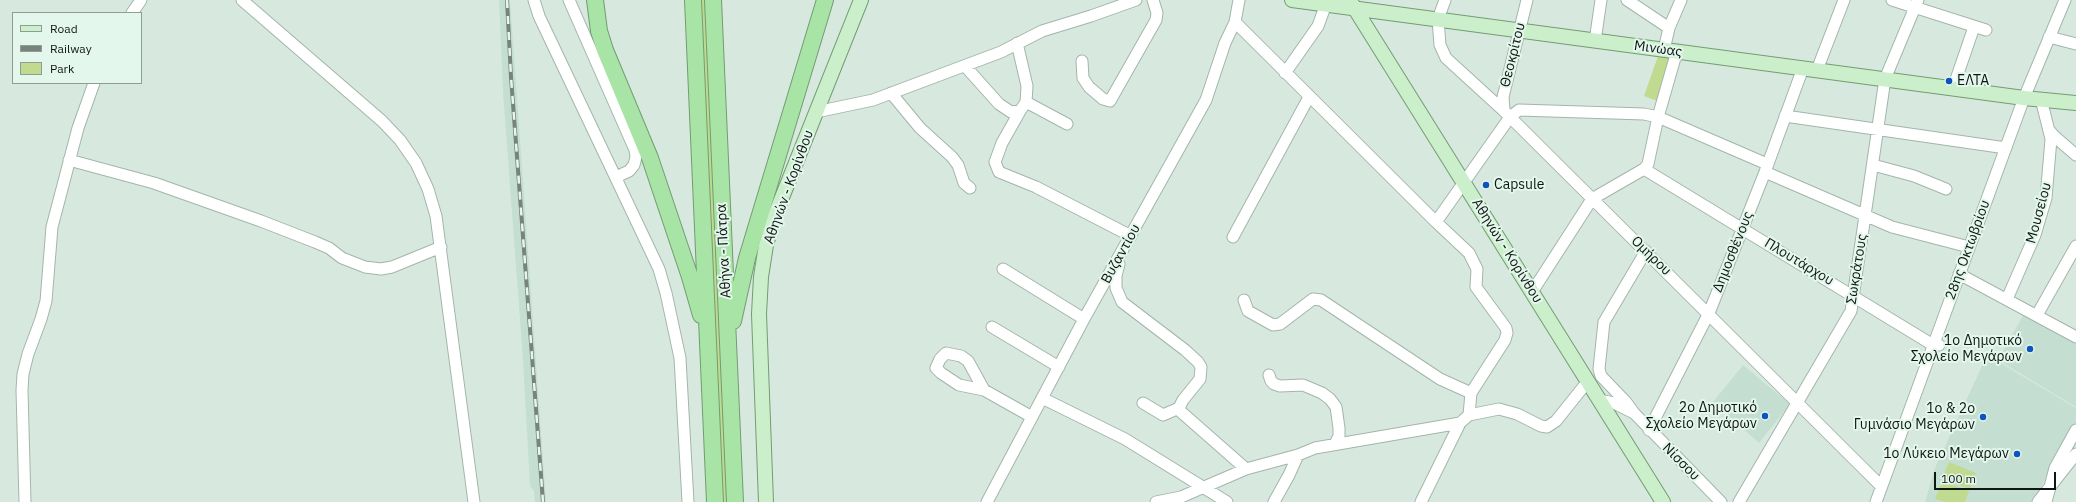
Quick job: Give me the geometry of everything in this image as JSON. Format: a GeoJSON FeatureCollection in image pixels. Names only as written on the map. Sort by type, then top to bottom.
{"type":"FeatureCollection","features":[{"type":"Feature","properties":{"kind":"highway"},"geometry":{"type":"LineString","coordinates":[[595,0],[599,31],[605,50],[650,158],[708,336]]}},
{"type":"Feature","properties":{"kind":"highway","name":"Αθήνα - Πάτρα"},"geometry":{"type":"LineString","coordinates":[[693,0],[715,502]]}},
{"type":"Feature","properties":{"kind":"highway","name":"Αθήνα - Πάτρα"},"geometry":{"type":"LineString","coordinates":[[713,0],[735,502]]}},
{"type":"Feature","properties":{"kind":"highway"},"geometry":{"type":"LineString","coordinates":[[728,343],[747,258],[825,0]]}},
{"type":"Feature","properties":{"kind":"main road","name":"Αθηνών - Κορίνθου"},"geometry":{"type":"LineString","coordinates":[[766,502],[759,314],[761,277],[766,245],[775,215],[861,0]]}},
{"type":"Feature","properties":{"kind":"main road","name":"Μινώας"},"geometry":{"type":"LineString","coordinates":[[1292,0],[1353,4],[1438,20],[2024,98],[2076,102]]}},
{"type":"Feature","properties":{"kind":"main road","name":"Αθηνών - Κορίνθου"},"geometry":{"type":"LineString","coordinates":[[1353,4],[1663,502]]}},
{"type":"Feature","properties":{"kind":"street"},"geometry":{"type":"LineString","coordinates":[[133,12],[141,0]]}},
{"type":"Feature","properties":{"kind":"street"},"geometry":{"type":"LineString","coordinates":[[242,0],[356,97],[400,140],[416,163],[428,189],[436,216],[474,502]]}},
{"type":"Feature","properties":{"kind":"street"},"geometry":{"type":"LineString","coordinates":[[534,0],[540,16],[659,269],[668,300],[680,358],[688,502]]}},
{"type":"Feature","properties":{"kind":"street"},"geometry":{"type":"LineString","coordinates":[[569,0],[635,150],[636,157],[634,165],[629,171],[616,177]]}},
{"type":"Feature","properties":{"kind":"street"},"geometry":{"type":"LineString","coordinates":[[816,112],[856,105],[891,93],[965,66],[1042,31],[1136,0]]}},
{"type":"Feature","properties":{"kind":"street"},"geometry":{"type":"LineString","coordinates":[[1082,60],[1083,78],[1089,87],[1103,99],[1110,101],[1156,20],[1157,14],[1153,0]]}},
{"type":"Feature","properties":{"kind":"street","name":"Βυζαντίου"},"geometry":{"type":"LineString","coordinates":[[987,502],[1084,319],[1208,95],[1225,43],[1235,22],[1239,0]]}},
{"type":"Feature","properties":{"kind":"street"},"geometry":{"type":"LineString","coordinates":[[1438,20],[1445,0]]}},
{"type":"Feature","properties":{"kind":"street","name":"Θεοκρίτου"},"geometry":{"type":"LineString","coordinates":[[1508,114],[1503,97],[1527,0]]}},
{"type":"Feature","properties":{"kind":"street"},"geometry":{"type":"LineString","coordinates":[[1595,40],[1600,0]]}},
{"type":"Feature","properties":{"kind":"street"},"geometry":{"type":"LineString","coordinates":[[1627,0],[1669,28]]}},
{"type":"Feature","properties":{"kind":"street"},"geometry":{"type":"LineString","coordinates":[[1532,292],[1592,199],[1644,169],[1650,160],[1670,51],[1669,28],[1681,0]]}},
{"type":"Feature","properties":{"kind":"street"},"geometry":{"type":"LineString","coordinates":[[1817,70],[1844,0]]}},
{"type":"Feature","properties":{"kind":"street"},"geometry":{"type":"LineString","coordinates":[[1892,0],[1916,4],[1974,27],[1986,30]]}},
{"type":"Feature","properties":{"kind":"street","name":"28ης Οκτωβρίου"},"geometry":{"type":"LineString","coordinates":[[1876,502],[1936,345],[1959,274],[2024,98],[2065,0]]}},
{"type":"Feature","properties":{"kind":"street"},"geometry":{"type":"LineString","coordinates":[[1285,73],[1318,26],[1328,2]]}},
{"type":"Feature","properties":{"kind":"street","name":"Σωκράτους"},"geometry":{"type":"LineString","coordinates":[[1739,502],[1849,315],[1854,296],[1885,79],[1916,4]]}},
{"type":"Feature","properties":{"kind":"street","name":"Ομήρου"},"geometry":{"type":"LineString","coordinates":[[1438,20],[1440,45],[1446,58],[1508,114],[1592,199],[1798,401],[1881,486]]}},
{"type":"Feature","properties":{"kind":"street"},"geometry":{"type":"LineString","coordinates":[[1235,22],[1309,97],[1469,253],[1477,269],[1476,287],[1506,328],[1507,333],[1505,340],[1471,393],[1469,415]]}},
{"type":"Feature","properties":{"kind":"street"},"geometry":{"type":"LineString","coordinates":[[1953,88],[1974,27]]}},
{"type":"Feature","properties":{"kind":"street"},"geometry":{"type":"LineString","coordinates":[[2050,37],[2076,44]]}},
{"type":"Feature","properties":{"kind":"street"},"geometry":{"type":"LineString","coordinates":[[1017,43],[1027,86],[1023,107],[1002,143],[995,162],[999,172],[1036,187],[1131,236]]}},
{"type":"Feature","properties":{"kind":"street"},"geometry":{"type":"LineString","coordinates":[[965,66],[999,104],[1011,112],[1023,107],[1067,124]]}},
{"type":"Feature","properties":{"kind":"street","name":"Δημοσθένους"},"geometry":{"type":"LineString","coordinates":[[1649,430],[1709,313],[1766,168],[1803,68]]}},
{"type":"Feature","properties":{"kind":"street"},"geometry":{"type":"LineString","coordinates":[[25,502],[22,390],[23,374],[28,354],[44,312],[52,227],[69,160],[94,84]]}},
{"type":"Feature","properties":{"kind":"street"},"geometry":{"type":"LineString","coordinates":[[891,93],[920,128],[952,156],[958,165],[964,183],[970,188]]}},
{"type":"Feature","properties":{"kind":"street"},"geometry":{"type":"LineString","coordinates":[[1233,237],[1309,97]]}},
{"type":"Feature","properties":{"kind":"street","name":"Μουσείου"},"geometry":{"type":"LineString","coordinates":[[2007,299],[2035,235],[2044,205],[2050,166],[2051,139],[2041,99]]}},
{"type":"Feature","properties":{"kind":"street"},"geometry":{"type":"LineString","coordinates":[[1436,222],[1464,183],[1508,114],[1520,110],[1644,114],[1658,118],[1865,216],[1901,230],[1969,247]]}},
{"type":"Feature","properties":{"kind":"street"},"geometry":{"type":"LineString","coordinates":[[1785,116],[2006,148]]}},
{"type":"Feature","properties":{"kind":"street"},"geometry":{"type":"LineString","coordinates":[[2049,129],[2054,136],[2076,155]]}},
{"type":"Feature","properties":{"kind":"street"},"geometry":{"type":"LineString","coordinates":[[69,160],[154,183],[268,224],[322,245],[342,258],[364,267],[381,269],[392,267],[441,247]]}},
{"type":"Feature","properties":{"kind":"street"},"geometry":{"type":"LineString","coordinates":[[1873,164],[1914,176],[1946,189]]}},
{"type":"Feature","properties":{"kind":"street","name":"Πλουτάρχου"},"geometry":{"type":"LineString","coordinates":[[1644,169],[1936,345]]}},
{"type":"Feature","properties":{"kind":"street"},"geometry":{"type":"LineString","coordinates":[[2036,315],[2073,257],[2076,246]]}},
{"type":"Feature","properties":{"kind":"street"},"geometry":{"type":"LineString","coordinates":[[1125,247],[1116,276],[1116,288],[1122,302],[1185,350],[1198,362],[1201,367],[1200,379],[1179,408],[1163,414],[1143,403]]}},
{"type":"Feature","properties":{"kind":"street"},"geometry":{"type":"LineString","coordinates":[[1634,413],[1626,402],[1601,376],[1599,369],[1604,322],[1646,251]]}},
{"type":"Feature","properties":{"kind":"street"},"geometry":{"type":"LineString","coordinates":[[1004,269],[1084,319]]}},
{"type":"Feature","properties":{"kind":"street"},"geometry":{"type":"LineString","coordinates":[[1959,274],[2076,337]]}},
{"type":"Feature","properties":{"kind":"street"},"geometry":{"type":"LineString","coordinates":[[1244,300],[1248,311],[1273,324],[1280,324],[1313,299],[1320,300],[1440,379],[1471,393]]}},
{"type":"Feature","properties":{"kind":"street"},"geometry":{"type":"LineString","coordinates":[[992,327],[1059,367]]}},
{"type":"Feature","properties":{"kind":"street"},"geometry":{"type":"LineString","coordinates":[[1269,375],[1274,384],[1280,386],[1303,385],[1322,393],[1330,399],[1336,408],[1339,428],[1335,444]]}},
{"type":"Feature","properties":{"kind":"street"},"geometry":{"type":"LineString","coordinates":[[1421,502],[1460,423],[1469,415],[1499,409],[1517,414],[1541,426],[1547,427],[1556,421],[1588,381]]}},
{"type":"Feature","properties":{"kind":"street"},"geometry":{"type":"LineString","coordinates":[[984,390],[1032,417]]}},
{"type":"Feature","properties":{"kind":"street"},"geometry":{"type":"LineString","coordinates":[[1042,398],[1125,439],[1202,488],[1227,502]]}},
{"type":"Feature","properties":{"kind":"street","name":"Νίσσου"},"geometry":{"type":"LineString","coordinates":[[1599,400],[1614,403],[1634,413],[1721,502]]}},
{"type":"Feature","properties":{"kind":"street"},"geometry":{"type":"LineString","coordinates":[[1179,408],[1183,415],[1246,470]]}},
{"type":"Feature","properties":{"kind":"street"},"geometry":{"type":"LineString","coordinates":[[1156,502],[1181,497],[1246,470],[1298,455],[1315,448],[1460,423]]}},
{"type":"Feature","properties":{"kind":"street"},"geometry":{"type":"LineString","coordinates":[[2046,502],[2055,468],[2076,430]]}},
{"type":"Feature","properties":{"kind":"street"},"geometry":{"type":"LineString","coordinates":[[2038,502],[2076,454]]}},
{"type":"Feature","properties":{"kind":"street"},"geometry":{"type":"LineString","coordinates":[[1274,502],[1298,455]]}},
{"type":"Feature","properties":{"kind":"shaded area"},"geometry":{"type":"Polygon","coordinates":[[[499,0],[510,0],[546,502],[535,502],[534,491],[530,486],[523,360],[503,92],[499,0]]]}},
{"type":"Feature","properties":{"kind":"shaded area"},"geometry":{"type":"Polygon","coordinates":[[[2025,312],[2076,342],[2076,407],[1998,360],[2025,312]]]}},
{"type":"Feature","properties":{"kind":"shaded area"},"geometry":{"type":"Polygon","coordinates":[[[1987,355],[2076,408],[2076,423],[2033,502],[1925,502],[1935,468],[1987,355]]]}},
{"type":"Feature","properties":{"kind":"shaded area"},"geometry":{"type":"Polygon","coordinates":[[[1743,365],[1790,404],[1759,443],[1713,402],[1743,365]]]}},
{"type":"Feature","properties":{"kind":"green space"},"geometry":{"type":"Polygon","coordinates":[[[700,0],[705,0],[727,502],[723,502],[700,0]]]}},
{"type":"Feature","properties":{"kind":"green space"},"geometry":{"type":"Polygon","coordinates":[[[1658,56],[1672,58],[1657,101],[1644,96],[1658,56]]]}},
{"type":"Feature","properties":{"kind":"green space"},"geometry":{"type":"Polygon","coordinates":[[[1949,462],[1976,473],[1970,489],[1942,479],[1949,462]]]}},
{"type":"Feature","properties":{"kind":"green space"},"geometry":{"type":"Polygon","coordinates":[[[1942,481],[1969,491],[1965,502],[1945,502],[1935,499],[1942,481]]]}},
{"type":"Feature","properties":{"kind":"railway"},"geometry":{"type":"LineString","coordinates":[[507,0],[511,77],[543,502]]}},
{"type":"Feature","properties":{"kind":"place","name":"ΕΛΤΑ"},"geometry":{"type":"Point","coordinates":[1949,81]}},
{"type":"Feature","properties":{"kind":"place","name":"Capsule"},"geometry":{"type":"Point","coordinates":[1486,185]}},
{"type":"Feature","properties":{"kind":"place","name":"1ο Δημοτικό Σχολείο Μεγάρων"},"geometry":{"type":"Point","coordinates":[2030,349]}},
{"type":"Feature","properties":{"kind":"place","name":"2ο Δημοτικό Σχολείο Μεγάρων"},"geometry":{"type":"Point","coordinates":[1765,416]}},
{"type":"Feature","properties":{"kind":"place","name":"1ο & 2ο Γυμνάσιο Μεγάρων"},"geometry":{"type":"Point","coordinates":[1983,417]}},
{"type":"Feature","properties":{"kind":"place","name":"1ο Λύκειο Μεγάρων"},"geometry":{"type":"Point","coordinates":[2017,454]}}]}
